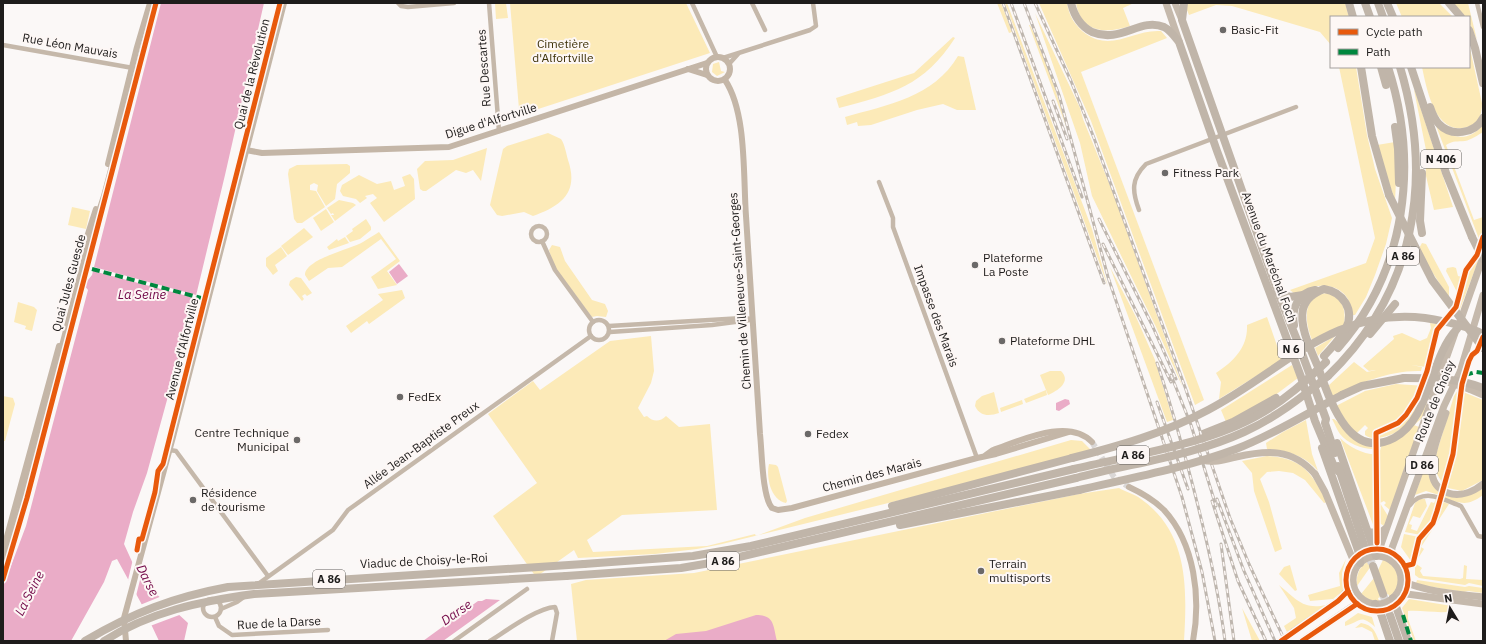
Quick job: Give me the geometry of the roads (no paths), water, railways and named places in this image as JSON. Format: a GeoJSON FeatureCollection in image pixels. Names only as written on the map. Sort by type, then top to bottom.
{"type":"FeatureCollection","features":[{"type":"Feature","properties":{"kind":"highway"},"geometry":{"type":"LineString","coordinates":[[1071,3],[1079,22],[1088,30],[1099,35],[1117,35],[1145,26],[1156,25],[1166,29],[1179,42]]}},
{"type":"Feature","properties":{"kind":"highway"},"geometry":{"type":"LineString","coordinates":[[1182,20],[1184,3]]}},
{"type":"Feature","properties":{"kind":"highway"},"geometry":{"type":"LineString","coordinates":[[1349,3],[1353,16]]}},
{"type":"Feature","properties":{"kind":"highway"},"geometry":{"type":"LineString","coordinates":[[1378,3],[1383,16]]}},
{"type":"Feature","properties":{"kind":"highway"},"geometry":{"type":"LineString","coordinates":[[1387,3],[1393,16]]}},
{"type":"Feature","properties":{"kind":"highway"},"geometry":{"type":"LineString","coordinates":[[1449,3],[1460,16]]}},
{"type":"Feature","properties":{"kind":"highway"},"geometry":{"type":"LineString","coordinates":[[1366,5],[1366,16]]}},
{"type":"Feature","properties":{"kind":"highway"},"geometry":{"type":"LineString","coordinates":[[1366,5],[1370,16]]}},
{"type":"Feature","properties":{"kind":"highway","name":"Avenue du Maréchal Foch"},"geometry":{"type":"LineString","coordinates":[[1182,20],[1278,293],[1326,419],[1325,424],[1338,463],[1338,471]]}},
{"type":"Feature","properties":{"kind":"highway"},"geometry":{"type":"LineString","coordinates":[[1470,33],[1483,83]]}},
{"type":"Feature","properties":{"kind":"highway","name":"Avenue du Maréchal Foch"},"geometry":{"type":"LineString","coordinates":[[1179,42],[1212,138],[1315,421],[1333,464],[1338,471],[1364,545]]}},
{"type":"Feature","properties":{"kind":"highway"},"geometry":{"type":"LineString","coordinates":[[1360,68],[1372,136],[1389,195],[1432,280],[1483,348]]}},
{"type":"Feature","properties":{"kind":"highway"},"geometry":{"type":"LineString","coordinates":[[1381,68],[1386,85]]}},
{"type":"Feature","properties":{"kind":"highway","name":"A 86"},"geometry":{"type":"LineString","coordinates":[[874,516],[1191,441],[1219,433],[1259,415],[1294,391],[1354,329],[1378,287],[1393,248],[1399,226],[1405,185],[1405,160],[1401,120],[1397,98],[1388,68]]}},
{"type":"Feature","properties":{"kind":"highway","name":"A 86"},"geometry":{"type":"LineString","coordinates":[[877,526],[1202,447],[1243,432],[1282,412],[1328,376],[1363,336],[1389,291],[1404,253],[1414,203],[1417,147],[1410,104],[1400,68]]}},
{"type":"Feature","properties":{"kind":"highway","name":"N 406"},"geometry":{"type":"LineString","coordinates":[[1411,68],[1446,173],[1472,237],[1483,258]]}},
{"type":"Feature","properties":{"kind":"highway"},"geometry":{"type":"LineString","coordinates":[[1415,78],[1422,86],[1433,116],[1440,125],[1447,130],[1458,133],[1468,131],[1477,126],[1483,118]]}},
{"type":"Feature","properties":{"kind":"highway"},"geometry":{"type":"LineString","coordinates":[[1393,248],[1391,239],[1397,215],[1399,179],[1398,149],[1394,127]]}},
{"type":"Feature","properties":{"kind":"highway"},"geometry":{"type":"LineString","coordinates":[[1417,147],[1421,155],[1420,221],[1422,233]]}},
{"type":"Feature","properties":{"kind":"highway"},"geometry":{"type":"LineString","coordinates":[[1191,441],[1203,434],[1233,422],[1276,398],[1325,359],[1347,327],[1349,314],[1347,306],[1339,294],[1324,289],[1312,290],[1290,297],[1278,293],[1264,278]]}},
{"type":"Feature","properties":{"kind":"highway"},"geometry":{"type":"LineString","coordinates":[[1324,289],[1314,293],[1307,299],[1302,317],[1304,328],[1338,416],[1343,425],[1356,437],[1368,441],[1383,441],[1399,434],[1412,421],[1419,409],[1443,348],[1457,329]]}},
{"type":"Feature","properties":{"kind":"highway"},"geometry":{"type":"LineString","coordinates":[[1297,340],[1294,312],[1298,300],[1303,294]]}},
{"type":"Feature","properties":{"kind":"highway"},"geometry":{"type":"LineString","coordinates":[[1350,352],[1358,349],[1395,304]]}},
{"type":"Feature","properties":{"kind":"highway"},"geometry":{"type":"LineString","coordinates":[[874,516],[887,508],[1139,439],[1186,421],[1230,399],[1308,345],[1354,324],[1388,318],[1417,317],[1456,324],[1483,334]]}},
{"type":"Feature","properties":{"kind":"highway"},"geometry":{"type":"LineString","coordinates":[[877,526],[889,528],[1079,490],[1202,460],[1251,442],[1362,386],[1404,378],[1440,379],[1470,383],[1483,388]]}},
{"type":"Feature","properties":{"kind":"highway"},"geometry":{"type":"LineString","coordinates":[[1326,419],[1329,422],[1369,532],[1376,556]]}},
{"type":"Feature","properties":{"kind":"highway"},"geometry":{"type":"LineString","coordinates":[[1315,421],[1316,430],[1328,469],[1358,550],[1358,565]]}},
{"type":"Feature","properties":{"kind":"highway","name":"Viaduc de Choisy-le-Roi"},"geometry":{"type":"LineString","coordinates":[[85,641],[132,615],[157,605],[190,595],[228,587],[656,560],[717,552],[874,516]]}},
{"type":"Feature","properties":{"kind":"highway","name":"Viaduc de Choisy-le-Roi"},"geometry":{"type":"LineString","coordinates":[[104,641],[160,613],[224,598],[261,593],[681,568],[722,562],[877,526]]}},
{"type":"Feature","properties":{"kind":"highway"},"geometry":{"type":"LineString","coordinates":[[1373,566],[1383,594]]}},
{"type":"Feature","properties":{"kind":"highway"},"geometry":{"type":"LineString","coordinates":[[1396,596],[1408,641]]}},
{"type":"Feature","properties":{"kind":"highway"},"geometry":{"type":"LineString","coordinates":[[1375,604],[1381,614],[1390,641]]}},
{"type":"Feature","properties":{"kind":"highway"},"geometry":{"type":"LineString","coordinates":[[1390,615],[1399,641]]}},
{"type":"Feature","properties":{"kind":"main road","name":"Quai Jules Guesde"},"geometry":{"type":"LineString","coordinates":[[3,568],[20,509],[88,245],[104,196],[150,3]]}},
{"type":"Feature","properties":{"kind":"main road","name":"Quai Jules Guesde"},"geometry":{"type":"LineString","coordinates":[[3,552],[79,274],[90,224],[101,192],[135,68],[155,3]]}},
{"type":"Feature","properties":{"kind":"main road","name":"Quai de la Révolution"},"geometry":{"type":"LineString","coordinates":[[126,641],[124,618],[170,450],[284,3]]}},
{"type":"Feature","properties":{"kind":"main road","name":"Avenue du Maréchal Foch"},"geometry":{"type":"LineString","coordinates":[[1166,3],[1179,42]]}},
{"type":"Feature","properties":{"kind":"main road","name":"Avenue du Maréchal Foch"},"geometry":{"type":"LineString","coordinates":[[1176,3],[1182,20]]}},
{"type":"Feature","properties":{"kind":"main road"},"geometry":{"type":"LineString","coordinates":[[688,69],[707,75],[714,81],[725,80],[730,71],[729,64],[720,58],[710,60],[705,69],[707,75]]}},
{"type":"Feature","properties":{"kind":"main road","name":"Digue d'Alfortville"},"geometry":{"type":"LineString","coordinates":[[246,150],[262,153],[431,149],[449,147],[707,63]]}},
{"type":"Feature","properties":{"kind":"main road","name":"Chemin de Villeneuve-Saint-Georges"},"geometry":{"type":"LineString","coordinates":[[725,80],[741,126],[762,460],[769,503]]}},
{"type":"Feature","properties":{"kind":"main road","name":"Route de Choisy"},"geometry":{"type":"LineString","coordinates":[[1376,556],[1483,258]]}},
{"type":"Feature","properties":{"kind":"main road","name":"Route de Choisy"},"geometry":{"type":"LineString","coordinates":[[1391,560],[1392,548],[1444,406],[1460,372],[1483,295]]}},
{"type":"Feature","properties":{"kind":"main road"},"geometry":{"type":"LineString","coordinates":[[1440,379],[1483,395]]}},
{"type":"Feature","properties":{"kind":"main road"},"geometry":{"type":"LineString","coordinates":[[1453,389],[1430,465],[1432,478],[1439,488],[1454,495],[1464,494],[1483,484]]}},
{"type":"Feature","properties":{"kind":"main road","name":"Chemin des Marais"},"geometry":{"type":"LineString","coordinates":[[769,503],[774,510],[792,508],[996,454],[1069,432],[1081,434],[1092,442]]}},
{"type":"Feature","properties":{"kind":"main road"},"geometry":{"type":"LineString","coordinates":[[1202,460],[1212,462],[1257,453],[1279,453],[1300,460],[1315,474],[1325,492],[1358,565]]}},
{"type":"Feature","properties":{"kind":"main road"},"geometry":{"type":"LineString","coordinates":[[1129,487],[1142,493],[1160,506],[1170,518],[1182,537],[1196,589],[1196,620],[1193,641]]}},
{"type":"Feature","properties":{"kind":"main road"},"geometry":{"type":"LineString","coordinates":[[1369,532],[1381,532],[1386,528]]}},
{"type":"Feature","properties":{"kind":"main road"},"geometry":{"type":"LineString","coordinates":[[1376,556],[1391,560],[1398,568],[1402,581],[1396,596],[1388,602],[1375,604],[1362,600],[1352,586],[1352,576],[1358,565],[1368,558],[1376,556]]}},
{"type":"Feature","properties":{"kind":"main road"},"geometry":{"type":"LineString","coordinates":[[1402,581],[1435,591],[1483,597]]}},
{"type":"Feature","properties":{"kind":"main road"},"geometry":{"type":"LineString","coordinates":[[1281,641],[1338,601],[1352,586]]}},
{"type":"Feature","properties":{"kind":"main road"},"geometry":{"type":"LineString","coordinates":[[1396,596],[1483,604]]}},
{"type":"Feature","properties":{"kind":"main road"},"geometry":{"type":"LineString","coordinates":[[1302,641],[1362,600]]}},
{"type":"Feature","properties":{"kind":"street"},"geometry":{"type":"LineString","coordinates":[[399,4],[404,7],[454,3]]}},
{"type":"Feature","properties":{"kind":"street","name":"Rue Descartes"},"geometry":{"type":"LineString","coordinates":[[489,3],[499,131]]}},
{"type":"Feature","properties":{"kind":"street"},"geometry":{"type":"LineString","coordinates":[[692,3],[720,58],[738,54],[810,30],[816,26],[813,3]]}},
{"type":"Feature","properties":{"kind":"street"},"geometry":{"type":"LineString","coordinates":[[752,3],[765,30]]}},
{"type":"Feature","properties":{"kind":"street"},"geometry":{"type":"LineString","coordinates":[[1477,3],[1483,27]]}},
{"type":"Feature","properties":{"kind":"street","name":"Rue Léon Mauvais"},"geometry":{"type":"LineString","coordinates":[[3,44],[135,68]]}},
{"type":"Feature","properties":{"kind":"street"},"geometry":{"type":"LineString","coordinates":[[729,64],[738,54]]}},
{"type":"Feature","properties":{"kind":"street"},"geometry":{"type":"LineString","coordinates":[[1139,210],[1133,187],[1136,178],[1145,165],[1222,134],[1296,107]]}},
{"type":"Feature","properties":{"kind":"street","name":"Impasse des Marais"},"geometry":{"type":"LineString","coordinates":[[879,182],[892,218],[893,227],[977,458]]}},
{"type":"Feature","properties":{"kind":"street"},"geometry":{"type":"LineString","coordinates":[[542,241],[555,270],[593,322]]}},
{"type":"Feature","properties":{"kind":"street"},"geometry":{"type":"LineString","coordinates":[[597,320],[603,320],[609,329],[607,338],[601,340],[594,339],[589,330],[593,322],[597,320]]}},
{"type":"Feature","properties":{"kind":"street"},"geometry":{"type":"LineString","coordinates":[[609,329],[712,325],[752,320]]}},
{"type":"Feature","properties":{"kind":"street","name":"Allée Jean-Baptiste Preux"},"geometry":{"type":"LineString","coordinates":[[221,609],[237,602],[268,576],[332,531],[348,510],[591,336]]}},
{"type":"Feature","properties":{"kind":"street"},"geometry":{"type":"LineString","coordinates":[[170,450],[176,451],[268,576]]}},
{"type":"Feature","properties":{"kind":"street"},"geometry":{"type":"LineString","coordinates":[[1405,513],[1411,503],[1423,495],[1430,495],[1460,506],[1474,532],[1478,536],[1483,537]]}},
{"type":"Feature","properties":{"kind":"street"},"geometry":{"type":"LineString","coordinates":[[454,641],[527,589]]}},
{"type":"Feature","properties":{"kind":"street"},"geometry":{"type":"LineString","coordinates":[[210,598],[215,599],[220,603],[221,609],[214,617],[208,616],[204,613],[202,606],[205,601],[210,598]]}},
{"type":"Feature","properties":{"kind":"street"},"geometry":{"type":"LineString","coordinates":[[490,641],[529,618],[555,607],[557,613],[552,641]]}},
{"type":"Feature","properties":{"kind":"street","name":"Rue de la Darse"},"geometry":{"type":"LineString","coordinates":[[214,617],[218,626],[232,635],[328,630]]}},
{"type":"Feature","properties":{"kind":"water","name":"La Seine"},"geometry":{"type":"Polygon","coordinates":[[[161,3],[264,3],[194,304],[195,314],[190,316],[147,473],[133,512],[124,544],[140,579],[188,623],[184,641],[159,641],[141,603],[117,559],[112,561],[104,582],[71,641],[3,641],[3,587],[26,526],[88,290],[84,285],[92,275],[161,3]]]}},
{"type":"Feature","properties":{"kind":"water"},"geometry":{"type":"Polygon","coordinates":[[[399,264],[408,276],[397,284],[389,272],[399,264]]]}},
{"type":"Feature","properties":{"kind":"water"},"geometry":{"type":"Polygon","coordinates":[[[1065,399],[1069,400],[1070,404],[1059,411],[1056,410],[1056,403],[1065,399]]]}},
{"type":"Feature","properties":{"kind":"water"},"geometry":{"type":"Polygon","coordinates":[[[486,599],[500,600],[443,641],[423,641],[478,601],[486,599]]]}},
{"type":"Feature","properties":{"kind":"water"},"geometry":{"type":"Polygon","coordinates":[[[756,615],[770,619],[774,626],[777,641],[664,641],[676,634],[706,631],[756,615]]]}},
{"type":"Feature","properties":{"kind":"tunnel"},"geometry":{"type":"LineString","coordinates":[[1092,442],[1114,477],[1129,487]]}},
{"type":"Feature","properties":{"kind":"tunnel"},"geometry":{"type":"LineString","coordinates":[[1364,545],[1373,566]]}},
{"type":"Feature","properties":{"kind":"tunnel"},"geometry":{"type":"LineString","coordinates":[[1383,594],[1390,615]]}},
{"type":"Feature","properties":{"kind":"railway"},"geometry":{"type":"LineString","coordinates":[[1003,3],[1104,283]]}},
{"type":"Feature","properties":{"kind":"railway"},"geometry":{"type":"LineString","coordinates":[[1011,3],[1082,197]]}},
{"type":"Feature","properties":{"kind":"railway"},"geometry":{"type":"LineString","coordinates":[[1024,3],[1059,95],[1108,277],[1182,497],[1202,572],[1215,641]]}},
{"type":"Feature","properties":{"kind":"railway"},"geometry":{"type":"LineString","coordinates":[[1035,3],[1071,81],[1094,138],[1185,387],[1230,518],[1249,564],[1285,641]]}},
{"type":"Feature","properties":{"kind":"railway"},"geometry":{"type":"LineString","coordinates":[[1053,101],[1067,139]]}},
{"type":"Feature","properties":{"kind":"railway"},"geometry":{"type":"LineString","coordinates":[[1099,219],[1152,325],[1176,379]]}},
{"type":"Feature","properties":{"kind":"railway"},"geometry":{"type":"LineString","coordinates":[[1103,244],[1171,382]]}},
{"type":"Feature","properties":{"kind":"railway"},"geometry":{"type":"LineString","coordinates":[[1157,363],[1169,399],[1192,482],[1218,595],[1225,641]]}},
{"type":"Feature","properties":{"kind":"railway"},"geometry":{"type":"LineString","coordinates":[[1171,375],[1191,425],[1216,506]]}},
{"type":"Feature","properties":{"kind":"railway"},"geometry":{"type":"LineString","coordinates":[[1157,402],[1188,489]]}},
{"type":"Feature","properties":{"kind":"railway"},"geometry":{"type":"LineString","coordinates":[[1217,499],[1244,571],[1275,641]]}},
{"type":"Feature","properties":{"kind":"railway"},"geometry":{"type":"LineString","coordinates":[[1212,501],[1238,581],[1266,641]]}},
{"type":"Feature","properties":{"kind":"railway"},"geometry":{"type":"LineString","coordinates":[[1221,544],[1234,641]]}},
{"type":"Feature","properties":{"kind":"place","name":"Basic-Fit"},"geometry":{"type":"Point","coordinates":[1223,30]}},
{"type":"Feature","properties":{"kind":"place","name":"Fitness Park"},"geometry":{"type":"Point","coordinates":[1165,173]}},
{"type":"Feature","properties":{"kind":"place","name":"Plateforme La Poste"},"geometry":{"type":"Point","coordinates":[975,265]}},
{"type":"Feature","properties":{"kind":"place","name":"Plateforme DHL"},"geometry":{"type":"Point","coordinates":[1002,341]}},
{"type":"Feature","properties":{"kind":"place","name":"FedEx"},"geometry":{"type":"Point","coordinates":[400,397]}},
{"type":"Feature","properties":{"kind":"place","name":"Fedex"},"geometry":{"type":"Point","coordinates":[808,434]}},
{"type":"Feature","properties":{"kind":"place","name":"Centre Technique Municipal"},"geometry":{"type":"Point","coordinates":[297,440]}},
{"type":"Feature","properties":{"kind":"place","name":"Résidence de tourisme"},"geometry":{"type":"Point","coordinates":[193,500]}},
{"type":"Feature","properties":{"kind":"place","name":"Terrain multisports"},"geometry":{"type":"Point","coordinates":[981,571]}},
{"type":"Feature","properties":{"kind":"park label","name":"Cimetière d'Alfortville"},"geometry":{"type":"Point","coordinates":[563,51]}},
{"type":"Feature","properties":{"kind":"water label","name":"Darse"},"geometry":{"type":"Point","coordinates":[148,580]}},
{"type":"Feature","properties":{"kind":"water label","name":"Darse"},"geometry":{"type":"Point","coordinates":[456,612]}}]}
